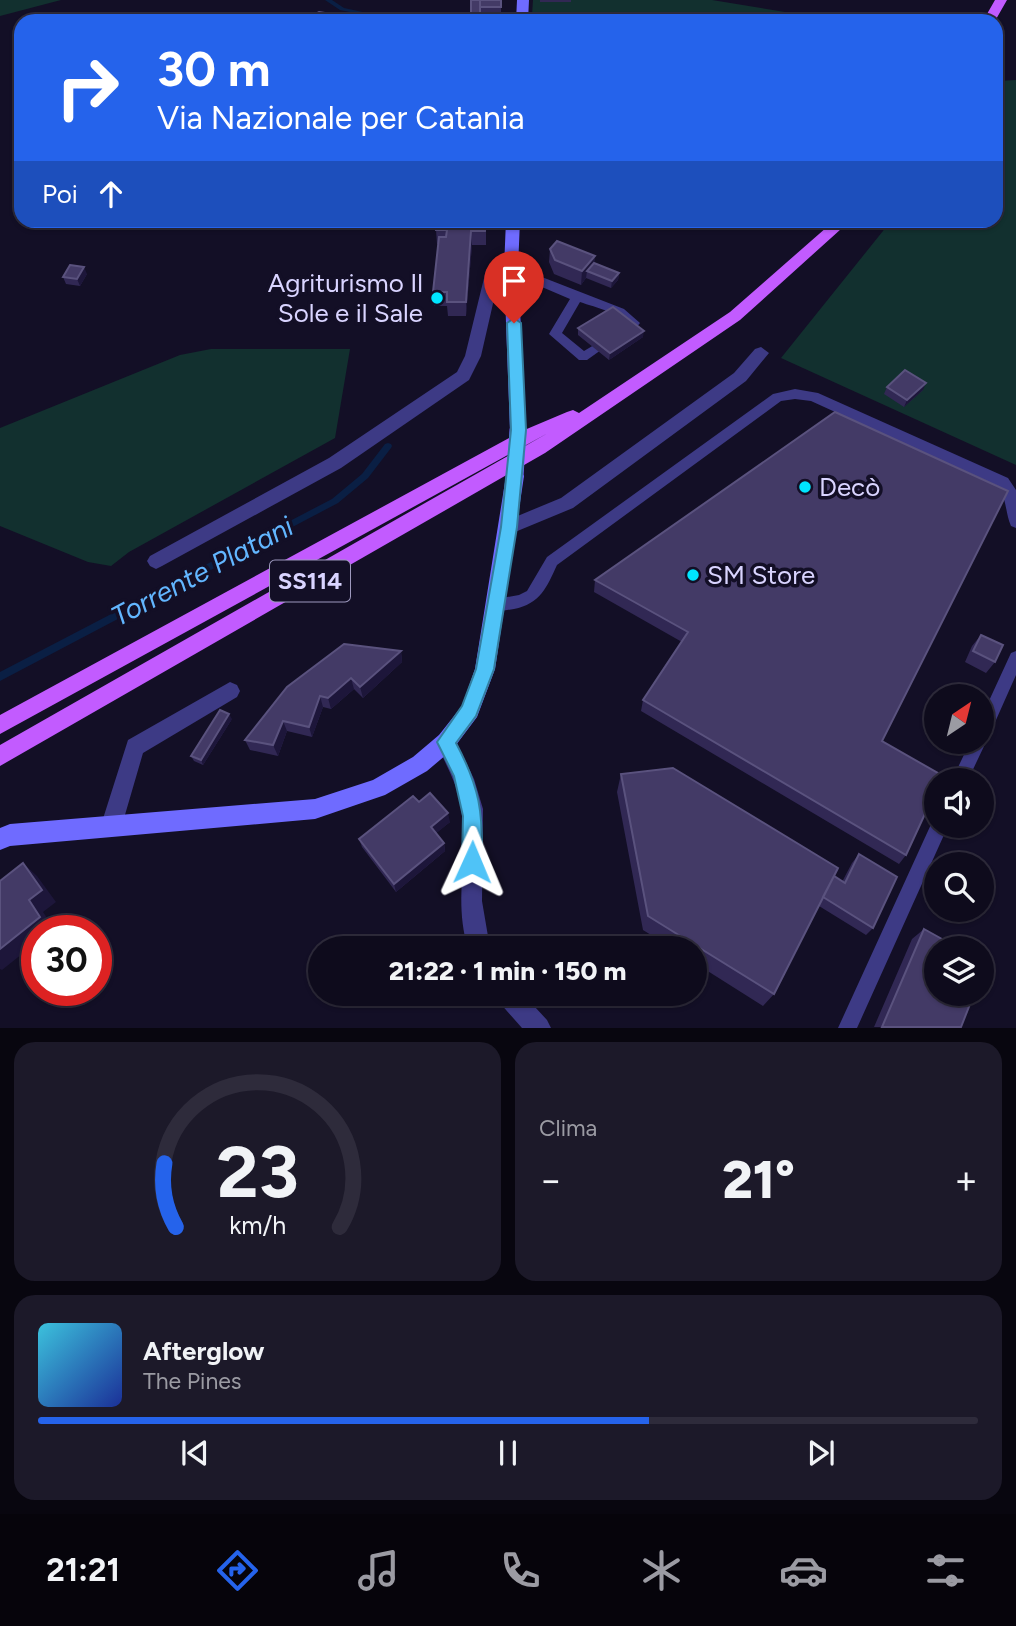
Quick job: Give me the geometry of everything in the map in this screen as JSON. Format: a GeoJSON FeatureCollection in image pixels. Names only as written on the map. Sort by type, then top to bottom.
{"type":"FeatureCollection","features":[{"type":"Feature","properties":{"kind":"main road"},"geometry":{"type":"LineString","coordinates":[[0,839],[22,834],[113,825],[221,819],[316,809],[378,788],[420,764],[446,742],[470,710],[485,669],[509,527],[518,430],[513,228]]}},
{"type":"Feature","properties":{"kind":"main road","name":"SS114"},"geometry":{"type":"LineString","coordinates":[[0,756],[539,448],[734,316],[835,228]]}},
{"type":"Feature","properties":{"kind":"main road","name":"SS114"},"geometry":{"type":"LineString","coordinates":[[0,725],[528,435],[615,399]]}},
{"type":"Feature","properties":{"kind":"street"},"geometry":{"type":"LineString","coordinates":[[156,561],[335,463],[463,376],[473,356],[493,270],[512,264]]}},
{"type":"Feature","properties":{"kind":"street"},"geometry":{"type":"LineString","coordinates":[[509,527],[567,503],[740,377],[761,353]]}},
{"type":"Feature","properties":{"kind":"street"},"geometry":{"type":"LineString","coordinates":[[113,825],[135,747],[230,691]]}},
{"type":"Feature","properties":{"kind":"street"},"geometry":{"type":"LineString","coordinates":[[446,742],[463,774],[473,816],[471,930],[473,936]]}},
{"type":"Feature","properties":{"kind":"street"},"geometry":{"type":"LineString","coordinates":[[519,1006],[539,1027]]}},
{"type":"Feature","properties":{"kind":"lane"},"geometry":{"type":"LineString","coordinates":[[512,264],[577,297],[620,312],[635,323],[583,357],[555,334],[577,297]]}},
{"type":"Feature","properties":{"kind":"lane"},"geometry":{"type":"LineString","coordinates":[[496,605],[524,602],[535,595],[552,561],[778,397],[795,394],[813,396],[1003,482],[1013,497],[1016,522]]}},
{"type":"Feature","properties":{"kind":"lane"},"geometry":{"type":"LineString","coordinates":[[994,707],[1016,658]]}},
{"type":"Feature","properties":{"kind":"lane"},"geometry":{"type":"LineString","coordinates":[[847,1027],[934,838]]}},
{"type":"Feature","properties":{"kind":"green space"},"geometry":{"type":"Polygon","coordinates":[[[0,0],[61,0],[0,16],[0,0]]]}},
{"type":"Feature","properties":{"kind":"green space"},"geometry":{"type":"Polygon","coordinates":[[[533,0],[712,0],[797,14],[532,14],[533,0]]]}},
{"type":"Feature","properties":{"kind":"green space"},"geometry":{"type":"Polygon","coordinates":[[[1016,80],[1016,465],[781,358],[885,228],[1003,228],[1003,81],[1016,80]]]}},
{"type":"Feature","properties":{"kind":"green space"},"geometry":{"type":"Polygon","coordinates":[[[211,349],[350,349],[335,438],[129,552],[111,566],[88,562],[0,526],[0,428],[180,355],[211,349]]]}},
{"type":"Feature","properties":{"kind":"building"},"geometry":{"type":"Polygon","coordinates":[[[471,0],[480,0],[480,13],[471,13],[471,0]]]}},
{"type":"Feature","properties":{"kind":"building"},"geometry":{"type":"Polygon","coordinates":[[[480,0],[501,0],[501,7],[480,7],[480,0]]]}},
{"type":"Feature","properties":{"kind":"building"},"geometry":{"type":"Polygon","coordinates":[[[485,228],[485,231],[471,231],[466,302],[447,302],[447,292],[433,292],[439,237],[446,237],[447,230],[436,230],[485,228]]]}},
{"type":"Feature","properties":{"kind":"building"},"geometry":{"type":"Polygon","coordinates":[[[557,241],[595,256],[582,271],[555,260],[550,249],[557,241]]]}},
{"type":"Feature","properties":{"kind":"building"},"geometry":{"type":"Polygon","coordinates":[[[594,263],[619,273],[612,281],[587,271],[594,263]]]}},
{"type":"Feature","properties":{"kind":"building"},"geometry":{"type":"Polygon","coordinates":[[[70,265],[84,267],[77,279],[63,277],[70,265]]]}},
{"type":"Feature","properties":{"kind":"building"},"geometry":{"type":"Polygon","coordinates":[[[613,307],[644,331],[610,353],[578,328],[613,307]]]}},
{"type":"Feature","properties":{"kind":"building"},"geometry":{"type":"Polygon","coordinates":[[[905,370],[926,383],[907,400],[887,387],[905,370]]]}},
{"type":"Feature","properties":{"kind":"building"},"geometry":{"type":"Polygon","coordinates":[[[835,412],[1008,491],[882,741],[929,768],[924,768],[924,816],[906,855],[643,700],[688,632],[595,580],[835,412]]]}},
{"type":"Feature","properties":{"kind":"building"},"geometry":{"type":"Polygon","coordinates":[[[981,635],[1003,645],[995,662],[973,651],[981,635]]]}},
{"type":"Feature","properties":{"kind":"building"},"geometry":{"type":"Polygon","coordinates":[[[344,644],[401,651],[360,687],[351,678],[328,698],[320,696],[309,727],[283,721],[273,745],[245,740],[287,687],[344,644]]]}},
{"type":"Feature","properties":{"kind":"building"},"geometry":{"type":"Polygon","coordinates":[[[220,710],[229,714],[201,760],[191,756],[220,710]]]}},
{"type":"Feature","properties":{"kind":"building"},"geometry":{"type":"Polygon","coordinates":[[[673,768],[838,868],[774,994],[707,953],[707,936],[680,936],[648,916],[621,774],[673,768]]]}},
{"type":"Feature","properties":{"kind":"building"},"geometry":{"type":"Polygon","coordinates":[[[430,793],[448,813],[431,827],[444,843],[394,884],[359,839],[413,796],[419,802],[430,793]]]}},
{"type":"Feature","properties":{"kind":"building"},"geometry":{"type":"Polygon","coordinates":[[[859,854],[897,877],[873,928],[823,897],[834,876],[845,883],[859,854]]]}},
{"type":"Feature","properties":{"kind":"building"},"geometry":{"type":"Polygon","coordinates":[[[23,863],[42,890],[29,900],[39,915],[21,915],[21,932],[0,949],[0,881],[23,863]]]}},
{"type":"Feature","properties":{"kind":"building"},"geometry":{"type":"Polygon","coordinates":[[[924,929],[937,936],[924,936],[924,1006],[969,1006],[961,1027],[882,1027],[924,929]]]}},
{"type":"Feature","properties":{"kind":"waterway","name":"Torrente Platani"},"geometry":{"type":"LineString","coordinates":[[328,0],[342,9],[367,14]]}},
{"type":"Feature","properties":{"kind":"waterway","name":"Torrente Platani"},"geometry":{"type":"LineString","coordinates":[[0,677],[335,501],[365,476],[388,446]]}},
{"type":"Feature","properties":{"kind":"place","name":"Agriturismo Il Sole e il Sale"},"geometry":{"type":"Point","coordinates":[437,298]}},
{"type":"Feature","properties":{"kind":"place","name":"Decò"},"geometry":{"type":"Point","coordinates":[805,487]}},
{"type":"Feature","properties":{"kind":"place","name":"SM Store"},"geometry":{"type":"Point","coordinates":[693,575]}},
{"type":"Feature","properties":{"kind":"route"},"geometry":{"type":"LineString","coordinates":[[472,862],[473,816],[463,774],[446,742],[470,710],[485,669],[509,527],[518,430],[514,323]]}}]}
